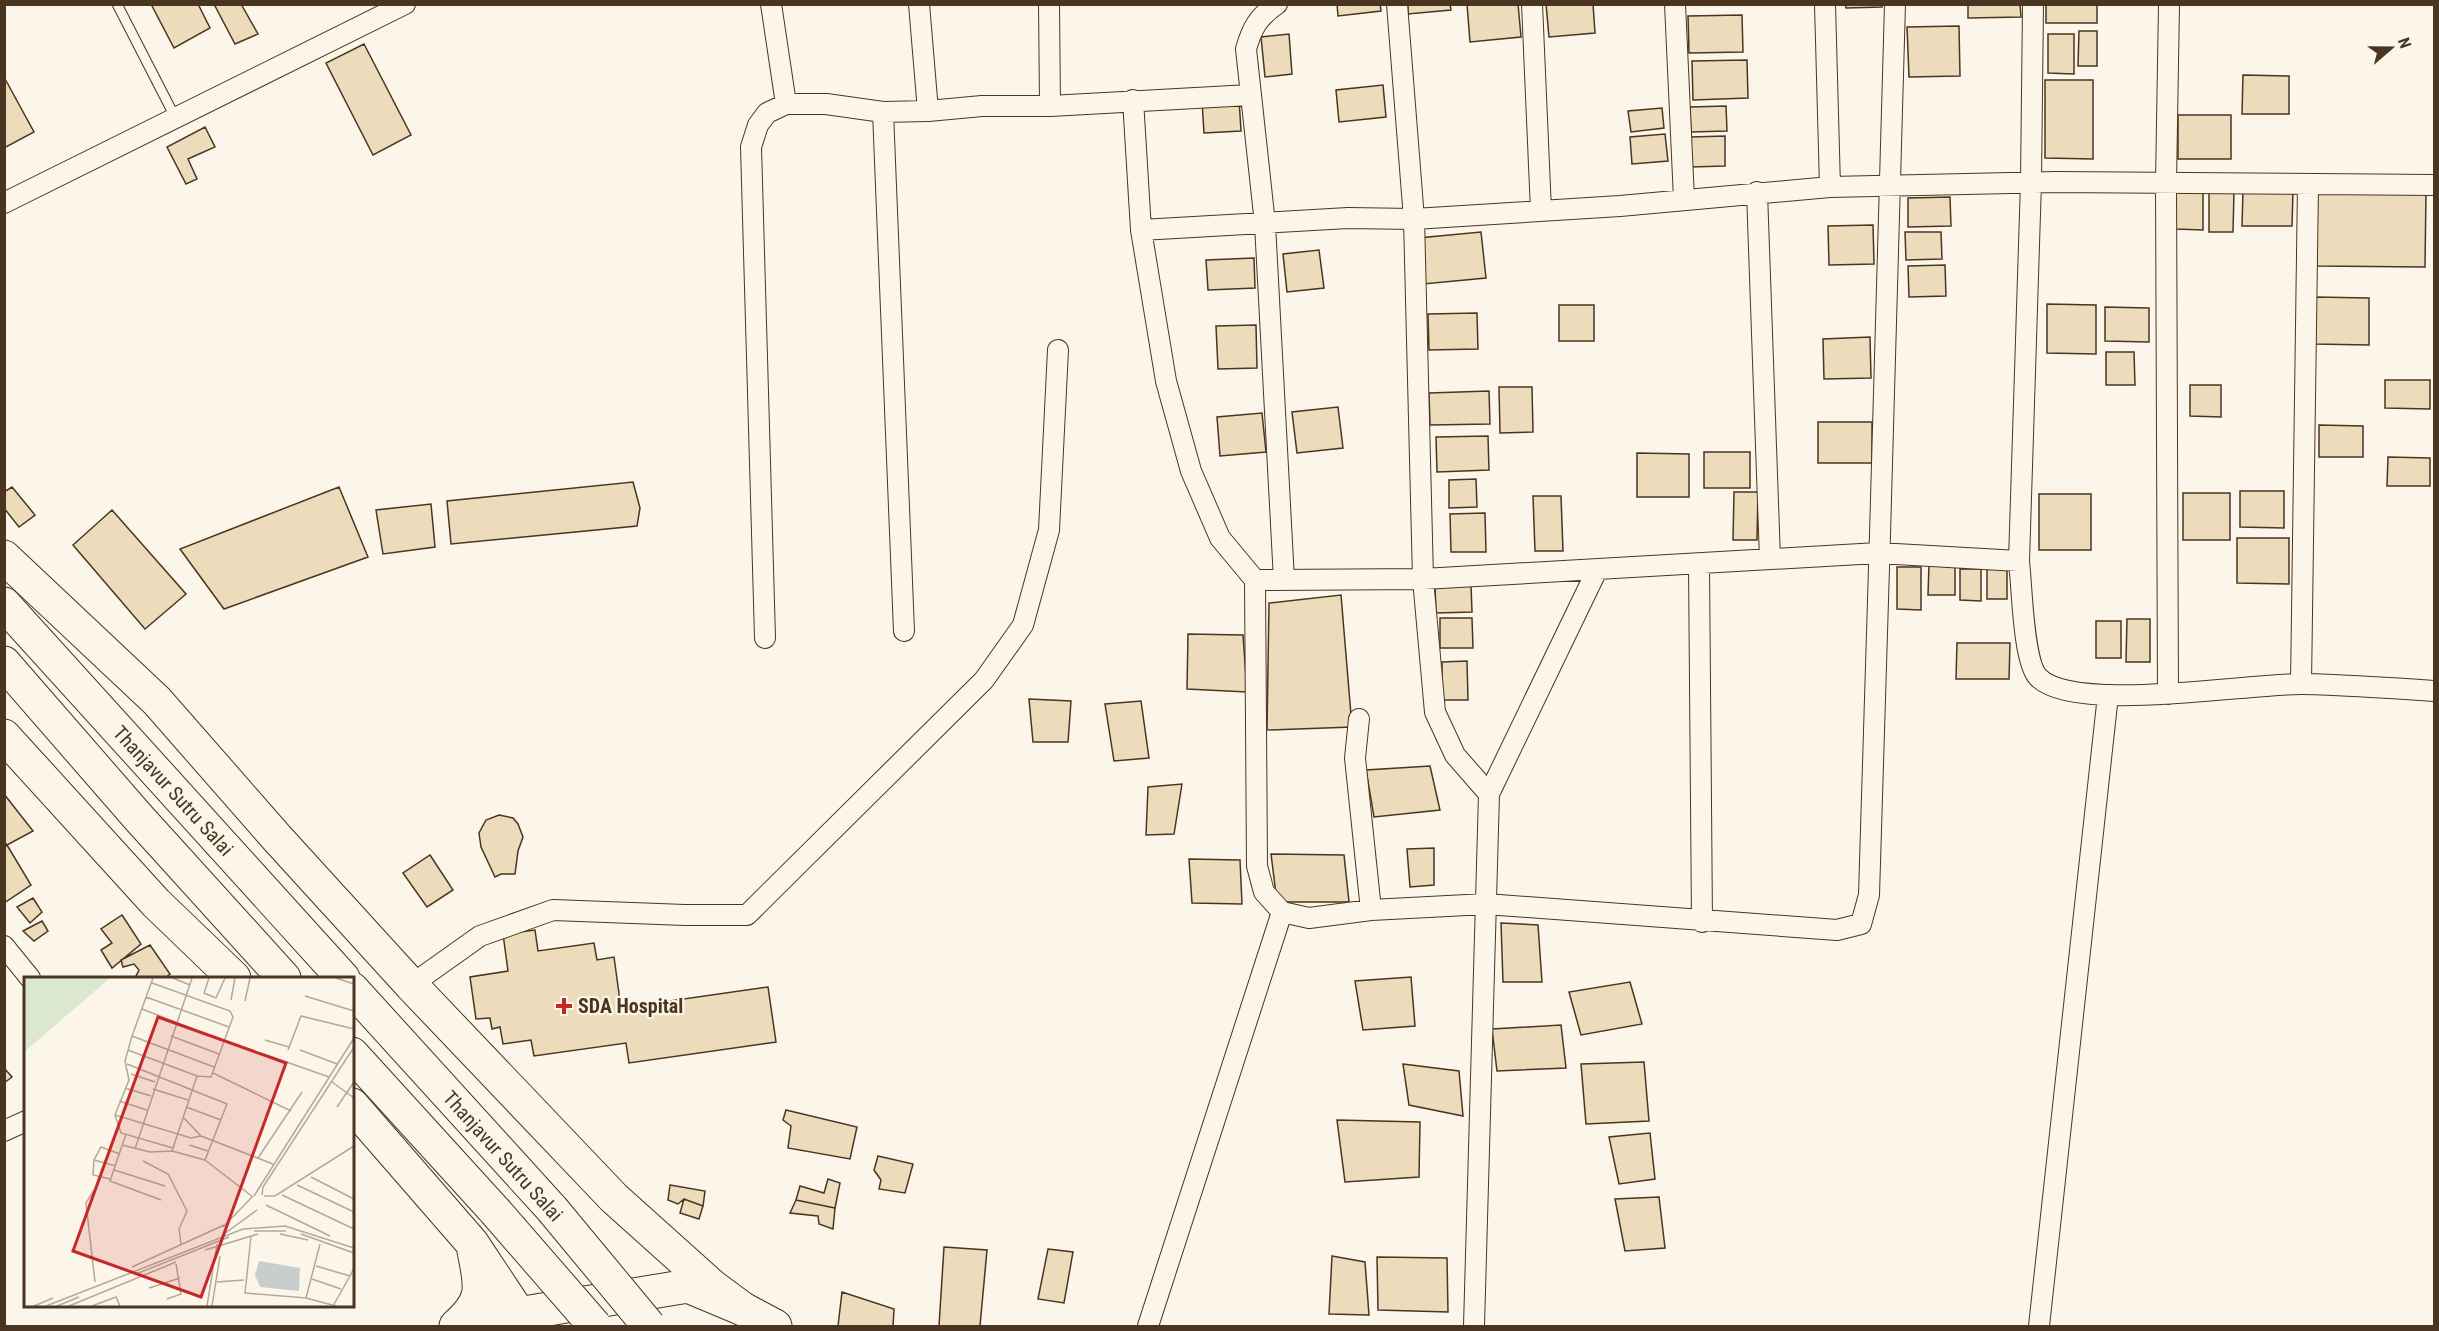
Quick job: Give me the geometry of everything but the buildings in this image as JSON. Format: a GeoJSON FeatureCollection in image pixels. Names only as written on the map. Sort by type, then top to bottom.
{"type":"FeatureCollection","features":[{"type":"Feature","properties":{"kind":"highway"},"geometry":{"type":"LineString","coordinates":[[4,557],[157,701],[284,846],[411,985],[614,1198],[712,1286],[743,1309]]}},
{"type":"Feature","properties":{"kind":"highway","name":"Thanjavur Sutru Salai"},"geometry":{"type":"LineString","coordinates":[[4,604],[342,977]]}},
{"type":"Feature","properties":{"kind":"highway"},"geometry":{"type":"LineString","coordinates":[[4,663],[138,817],[283,977]]}},
{"type":"Feature","properties":{"kind":"highway"},"geometry":{"type":"LineString","coordinates":[[4,736],[156,903],[233,977]]}},
{"type":"Feature","properties":{"kind":"highway","name":"Thanjavur Sutru Salai"},"geometry":{"type":"LineString","coordinates":[[354,991],[552,1209],[649,1326]]}},
{"type":"Feature","properties":{"kind":"highway"},"geometry":{"type":"LineString","coordinates":[[354,1056],[495,1211],[595,1326]]}},
{"type":"Feature","properties":{"kind":"highway"},"geometry":{"type":"LineString","coordinates":[[354,1107],[472,1243],[523,1320]]}},
{"type":"Feature","properties":{"kind":"highway"},"geometry":{"type":"LineString","coordinates":[[456,1326],[470,1314],[482,1288],[472,1243]]}},
{"type":"Feature","properties":{"kind":"highway"},"geometry":{"type":"LineString","coordinates":[[471,1326],[523,1320],[688,1286],[743,1309],[775,1326]]}},
{"type":"Feature","properties":{"kind":"street"},"geometry":{"type":"LineString","coordinates":[[4,203],[405,4]]}},
{"type":"Feature","properties":{"kind":"street"},"geometry":{"type":"LineString","coordinates":[[771,4],[786,104]]}},
{"type":"Feature","properties":{"kind":"street"},"geometry":{"type":"LineString","coordinates":[[919,4],[928,111]]}},
{"type":"Feature","properties":{"kind":"street"},"geometry":{"type":"LineString","coordinates":[[1049,4],[1050,106]]}},
{"type":"Feature","properties":{"kind":"street"},"geometry":{"type":"LineString","coordinates":[[1277,4],[1268,10],[1252,28],[1246,49],[1265,224],[1284,580]]}},
{"type":"Feature","properties":{"kind":"street"},"geometry":{"type":"LineString","coordinates":[[1398,4],[1414,219],[1423,579],[1436,712],[1455,755],[1489,794]]}},
{"type":"Feature","properties":{"kind":"street"},"geometry":{"type":"LineString","coordinates":[[1532,4],[1541,211]]}},
{"type":"Feature","properties":{"kind":"street"},"geometry":{"type":"LineString","coordinates":[[1675,4],[1684,199]]}},
{"type":"Feature","properties":{"kind":"street"},"geometry":{"type":"LineString","coordinates":[[1825,4],[1830,187]]}},
{"type":"Feature","properties":{"kind":"street"},"geometry":{"type":"LineString","coordinates":[[1133,100],[1141,230],[1166,381],[1191,471],[1220,538],[1255,580],[1257,866],[1264,892],[1282,912],[1309,918],[1371,910],[1486,904],[1702,922],[1837,930],[1861,924],[1869,895],[1878,553],[1892,186],[1895,4]]}},
{"type":"Feature","properties":{"kind":"street"},"geometry":{"type":"LineString","coordinates":[[2033,4],[2031,182],[2019,561],[2028,652],[2038,677],[2060,690],[2108,695],[2168,694],[2301,684],[2434,691]]}},
{"type":"Feature","properties":{"kind":"street"},"geometry":{"type":"LineString","coordinates":[[2168,694],[2166,183],[2169,4]]}},
{"type":"Feature","properties":{"kind":"street"},"geometry":{"type":"LineString","coordinates":[[765,638],[751,147],[758,126],[767,113],[786,104],[826,104],[883,112],[1250,95]]}},
{"type":"Feature","properties":{"kind":"street"},"geometry":{"type":"LineString","coordinates":[[883,112],[904,631]]}},
{"type":"Feature","properties":{"kind":"street"},"geometry":{"type":"LineString","coordinates":[[1141,230],[1348,218],[1414,219],[1830,187],[2031,182],[2434,185]]}},
{"type":"Feature","properties":{"kind":"street"},"geometry":{"type":"LineString","coordinates":[[2301,684],[2308,184]]}},
{"type":"Feature","properties":{"kind":"street"},"geometry":{"type":"LineString","coordinates":[[1757,192],[1770,559]]}},
{"type":"Feature","properties":{"kind":"street"},"geometry":{"type":"LineString","coordinates":[[411,985],[480,936],[553,910],[747,915],[984,680],[1023,625],[1049,530],[1058,350]]}},
{"type":"Feature","properties":{"kind":"street"},"geometry":{"type":"LineString","coordinates":[[1255,580],[1423,579],[1878,553],[2019,561]]}},
{"type":"Feature","properties":{"kind":"street"},"geometry":{"type":"LineString","coordinates":[[1699,564],[1702,922]]}},
{"type":"Feature","properties":{"kind":"street"},"geometry":{"type":"LineString","coordinates":[[1474,1326],[1489,794],[1598,570]]}},
{"type":"Feature","properties":{"kind":"street"},"geometry":{"type":"LineString","coordinates":[[2038,1326],[2108,695]]}},
{"type":"Feature","properties":{"kind":"street"},"geometry":{"type":"LineString","coordinates":[[1359,719],[1355,758],[1371,910]]}},
{"type":"Feature","properties":{"kind":"street"},"geometry":{"type":"LineString","coordinates":[[1148,1326],[1282,912]]}},
{"type":"Feature","properties":{"kind":"street"},"geometry":{"type":"LineString","coordinates":[[4,946],[29,977]]}},
{"type":"Feature","properties":{"kind":"street"},"geometry":{"type":"LineString","coordinates":[[4,1131],[24,1122]]}},
{"type":"Feature","properties":{"kind":"lane"},"geometry":{"type":"LineString","coordinates":[[117,4],[175,117]]}},
{"type":"Feature","properties":{"kind":"place","name":"SDA Hospital"},"geometry":{"type":"Point","coordinates":[564,1006]}}]}
